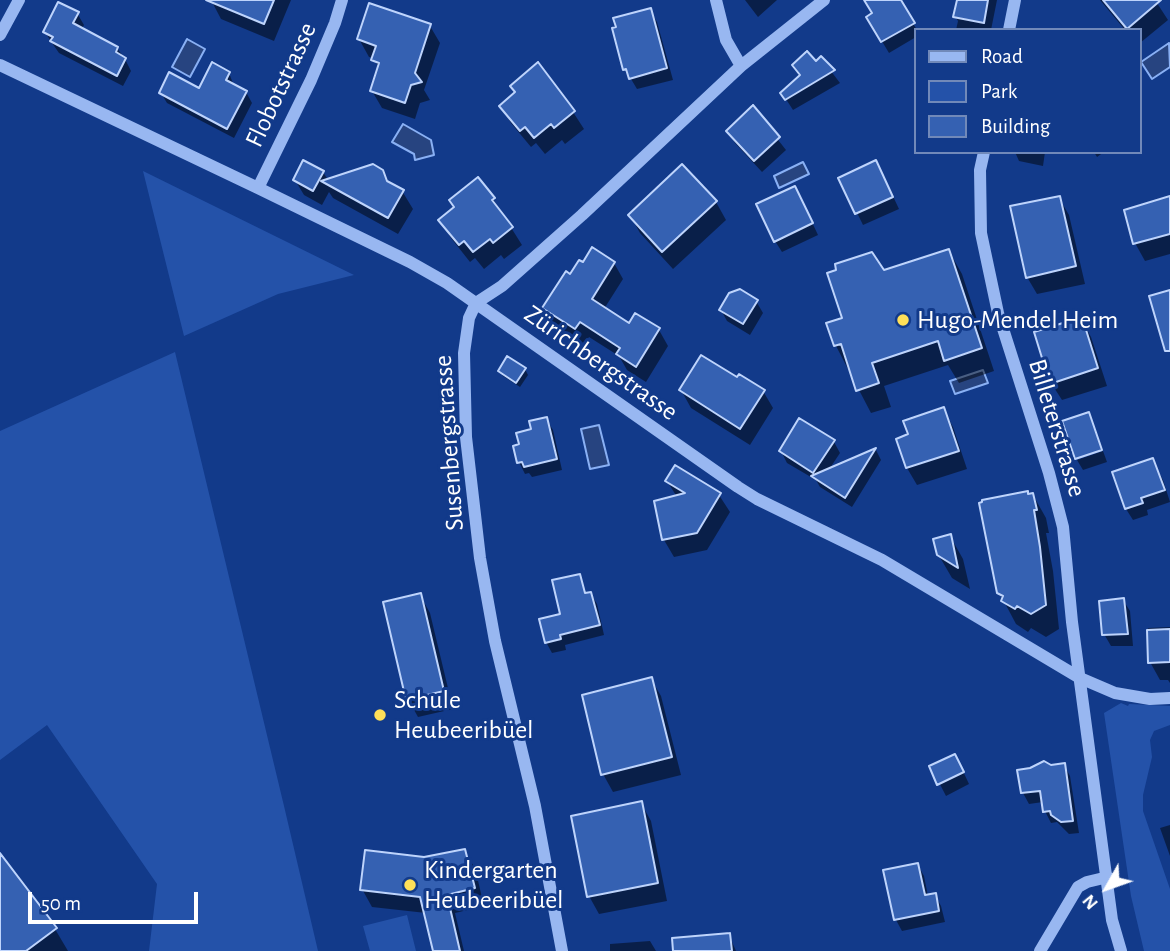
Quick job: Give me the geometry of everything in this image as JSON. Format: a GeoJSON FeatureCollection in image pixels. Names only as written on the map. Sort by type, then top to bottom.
{"type":"FeatureCollection","features":[{"type":"Feature","properties":{"kind":"street"},"geometry":{"type":"LineString","coordinates":[[0,35],[19,0]]}},
{"type":"Feature","properties":{"kind":"street","name":"Flobotstrasse"},"geometry":{"type":"LineString","coordinates":[[258,188],[311,80],[342,0]]}},
{"type":"Feature","properties":{"kind":"street"},"geometry":{"type":"LineString","coordinates":[[716,0],[726,40],[741,66]]}},
{"type":"Feature","properties":{"kind":"street"},"geometry":{"type":"LineString","coordinates":[[476,303],[502,286],[582,215],[741,66],[824,0]]}},
{"type":"Feature","properties":{"kind":"street"},"geometry":{"type":"LineString","coordinates":[[1009,28],[1015,0]]}},
{"type":"Feature","properties":{"kind":"street","name":"Zürichbergstrasse"},"geometry":{"type":"LineString","coordinates":[[0,65],[410,262],[476,303],[757,499],[882,560],[1080,678],[1115,693],[1150,699],[1170,698]]}},
{"type":"Feature","properties":{"kind":"street","name":"Billeterstrasse"},"geometry":{"type":"LineString","coordinates":[[984,154],[980,170],[981,233],[998,313],[1049,473],[1063,527],[1112,920],[1121,951]]}},
{"type":"Feature","properties":{"kind":"street","name":"Susenbergstrasse"},"geometry":{"type":"LineString","coordinates":[[476,303],[465,336],[464,375],[466,437],[480,558],[495,641],[535,806],[562,951]]}},
{"type":"Feature","properties":{"kind":"street"},"geometry":{"type":"LineString","coordinates":[[1040,951],[1078,887],[1108,877]]}},
{"type":"Feature","properties":{"kind":"green space"},"geometry":{"type":"Polygon","coordinates":[[[143,171],[354,275],[278,294],[184,336],[143,171]]]}},
{"type":"Feature","properties":{"kind":"green space"},"geometry":{"type":"Polygon","coordinates":[[[175,352],[318,951],[149,951],[157,884],[47,725],[0,760],[0,431],[175,352]]]}},
{"type":"Feature","properties":{"kind":"green space"},"geometry":{"type":"Polygon","coordinates":[[[1121,703],[1128,706],[1170,706],[1170,725],[1154,731],[1150,740],[1152,757],[1143,795],[1143,811],[1170,889],[1170,951],[1144,951],[1131,896],[1104,713],[1121,703]]]}},
{"type":"Feature","properties":{"kind":"green space"},"geometry":{"type":"Polygon","coordinates":[[[407,915],[416,951],[370,951],[363,926],[407,915]]]}},
{"type":"Feature","properties":{"kind":"shaded area"},"geometry":{"type":"Polygon","coordinates":[[[187,39],[205,49],[190,77],[172,67],[187,39]]]}},
{"type":"Feature","properties":{"kind":"shaded area"},"geometry":{"type":"Polygon","coordinates":[[[1169,43],[1170,67],[1152,79],[1142,61],[1169,43]]]}},
{"type":"Feature","properties":{"kind":"shaded area"},"geometry":{"type":"Polygon","coordinates":[[[403,124],[431,140],[434,155],[415,160],[414,154],[392,142],[403,124]]]}},
{"type":"Feature","properties":{"kind":"shaded area"},"geometry":{"type":"Polygon","coordinates":[[[803,162],[809,174],[779,188],[774,176],[803,162]]]}},
{"type":"Feature","properties":{"kind":"shaded area"},"geometry":{"type":"Polygon","coordinates":[[[983,370],[988,383],[955,394],[950,381],[983,370]]]}},
{"type":"Feature","properties":{"kind":"shaded area"},"geometry":{"type":"Polygon","coordinates":[[[599,425],[609,465],[590,469],[581,429],[599,425]]]}},
{"type":"Feature","properties":{"kind":"building"},"geometry":{"type":"Polygon","coordinates":[[[206,0],[274,0],[264,24],[206,0]]]}},
{"type":"Feature","properties":{"kind":"building"},"geometry":{"type":"Polygon","coordinates":[[[864,0],[901,0],[915,23],[881,42],[866,17],[872,13],[864,0]]]}},
{"type":"Feature","properties":{"kind":"building"},"geometry":{"type":"Polygon","coordinates":[[[957,0],[988,0],[984,23],[953,17],[957,0]]]}},
{"type":"Feature","properties":{"kind":"building"},"geometry":{"type":"Polygon","coordinates":[[[1103,0],[1161,0],[1128,28],[1103,0]]]}},
{"type":"Feature","properties":{"kind":"building"},"geometry":{"type":"Polygon","coordinates":[[[58,2],[79,12],[73,23],[118,47],[116,52],[126,58],[117,76],[50,41],[53,37],[43,32],[58,2]]]}},
{"type":"Feature","properties":{"kind":"building"},"geometry":{"type":"Polygon","coordinates":[[[369,3],[431,24],[415,73],[422,82],[411,85],[405,103],[370,91],[379,63],[371,60],[376,46],[357,39],[369,3]]]}},
{"type":"Feature","properties":{"kind":"building"},"geometry":{"type":"Polygon","coordinates":[[[651,8],[667,68],[629,79],[626,69],[623,70],[612,28],[616,27],[613,18],[651,8]]]}},
{"type":"Feature","properties":{"kind":"building"},"geometry":{"type":"Polygon","coordinates":[[[807,51],[816,61],[821,56],[835,70],[785,100],[780,93],[800,75],[792,65],[807,51]]]}},
{"type":"Feature","properties":{"kind":"building"},"geometry":{"type":"Polygon","coordinates":[[[212,62],[230,72],[226,80],[247,91],[227,129],[159,93],[169,72],[199,88],[212,62]]]}},
{"type":"Feature","properties":{"kind":"building"},"geometry":{"type":"Polygon","coordinates":[[[538,62],[575,111],[554,128],[551,124],[534,138],[525,127],[520,131],[499,106],[515,92],[510,86],[538,62]]]}},
{"type":"Feature","properties":{"kind":"building"},"geometry":{"type":"Polygon","coordinates":[[[753,105],[780,137],[754,161],[726,131],[753,105]]]}},
{"type":"Feature","properties":{"kind":"building"},"geometry":{"type":"Polygon","coordinates":[[[303,160],[324,171],[313,191],[293,180],[303,160]]]}},
{"type":"Feature","properties":{"kind":"building"},"geometry":{"type":"Polygon","coordinates":[[[876,160],[893,197],[855,214],[838,178],[876,160]]]}},
{"type":"Feature","properties":{"kind":"building"},"geometry":{"type":"Polygon","coordinates":[[[373,164],[383,170],[387,181],[404,190],[388,218],[321,181],[373,164]]]}},
{"type":"Feature","properties":{"kind":"building"},"geometry":{"type":"Polygon","coordinates":[[[682,164],[717,201],[662,252],[628,215],[682,164]]]}},
{"type":"Feature","properties":{"kind":"building"},"geometry":{"type":"Polygon","coordinates":[[[478,177],[513,227],[493,243],[490,239],[473,252],[464,241],[459,245],[438,220],[454,207],[449,200],[478,177]]]}},
{"type":"Feature","properties":{"kind":"building"},"geometry":{"type":"Polygon","coordinates":[[[795,186],[813,223],[774,242],[756,204],[795,186]]]}},
{"type":"Feature","properties":{"kind":"building"},"geometry":{"type":"Polygon","coordinates":[[[1060,196],[1076,266],[1026,278],[1010,206],[1060,196]]]}},
{"type":"Feature","properties":{"kind":"building"},"geometry":{"type":"Polygon","coordinates":[[[1170,196],[1170,234],[1133,244],[1124,210],[1170,196]]]}},
{"type":"Feature","properties":{"kind":"building"},"geometry":{"type":"Polygon","coordinates":[[[592,247],[615,262],[592,299],[629,323],[635,313],[660,328],[636,367],[616,354],[620,348],[580,322],[575,329],[542,308],[566,271],[570,274],[579,260],[583,262],[592,247]]]}},
{"type":"Feature","properties":{"kind":"building","name":"Hugo-Mendel Heim"},"geometry":{"type":"Polygon","coordinates":[[[949,249],[982,348],[944,361],[938,341],[872,363],[879,383],[856,391],[841,344],[834,346],[826,323],[842,318],[827,273],[836,270],[835,264],[872,252],[884,270],[949,249]]]}},
{"type":"Feature","properties":{"kind":"building"},"geometry":{"type":"Polygon","coordinates":[[[740,289],[758,300],[743,324],[719,310],[729,293],[740,289]]]}},
{"type":"Feature","properties":{"kind":"building"},"geometry":{"type":"Polygon","coordinates":[[[1170,290],[1170,351],[1165,351],[1149,296],[1170,290]]]}},
{"type":"Feature","properties":{"kind":"building"},"geometry":{"type":"Polygon","coordinates":[[[1082,317],[1098,368],[1050,384],[1034,332],[1082,317]]]}},
{"type":"Feature","properties":{"kind":"building"},"geometry":{"type":"Polygon","coordinates":[[[701,355],[765,390],[740,429],[679,390],[701,355]]]}},
{"type":"Feature","properties":{"kind":"building"},"geometry":{"type":"Polygon","coordinates":[[[507,356],[526,368],[516,383],[498,371],[507,356]]]}},
{"type":"Feature","properties":{"kind":"building"},"geometry":{"type":"Polygon","coordinates":[[[944,407],[959,451],[906,468],[896,439],[908,434],[903,421],[944,407]]]}},
{"type":"Feature","properties":{"kind":"building"},"geometry":{"type":"Polygon","coordinates":[[[1089,412],[1102,450],[1075,459],[1062,421],[1089,412]]]}},
{"type":"Feature","properties":{"kind":"building"},"geometry":{"type":"Polygon","coordinates":[[[547,417],[557,459],[524,467],[522,462],[517,463],[513,446],[519,444],[516,433],[531,429],[529,421],[547,417]]]}},
{"type":"Feature","properties":{"kind":"building"},"geometry":{"type":"Polygon","coordinates":[[[799,418],[835,440],[813,473],[779,451],[799,418]]]}},
{"type":"Feature","properties":{"kind":"building"},"geometry":{"type":"Polygon","coordinates":[[[876,448],[845,498],[811,476],[876,448]]]}},
{"type":"Feature","properties":{"kind":"building"},"geometry":{"type":"Polygon","coordinates":[[[1153,458],[1165,490],[1141,498],[1143,503],[1125,509],[1112,472],[1153,458]]]}},
{"type":"Feature","properties":{"kind":"building"},"geometry":{"type":"Polygon","coordinates":[[[675,465],[721,493],[697,533],[662,540],[654,501],[685,493],[665,481],[675,465]]]}},
{"type":"Feature","properties":{"kind":"building"},"geometry":{"type":"Polygon","coordinates":[[[1028,491],[1028,494],[1033,493],[1037,510],[1034,510],[1046,605],[1031,614],[1001,601],[1003,596],[997,593],[979,503],[982,500],[1028,491]]]}},
{"type":"Feature","properties":{"kind":"building"},"geometry":{"type":"Polygon","coordinates":[[[951,534],[958,568],[937,555],[933,539],[951,534]]]}},
{"type":"Feature","properties":{"kind":"building"},"geometry":{"type":"Polygon","coordinates":[[[580,574],[585,593],[591,592],[600,625],[560,635],[561,639],[545,643],[539,619],[560,614],[552,580],[580,574]]]}},
{"type":"Feature","properties":{"kind":"building"},"geometry":{"type":"Polygon","coordinates":[[[421,593],[444,691],[406,700],[383,602],[421,593]]]}},
{"type":"Feature","properties":{"kind":"building"},"geometry":{"type":"Polygon","coordinates":[[[1124,598],[1128,634],[1102,635],[1099,601],[1124,598]]]}},
{"type":"Feature","properties":{"kind":"building"},"geometry":{"type":"Polygon","coordinates":[[[1170,629],[1170,662],[1148,663],[1147,630],[1170,629]]]}},
{"type":"Feature","properties":{"kind":"building"},"geometry":{"type":"Polygon","coordinates":[[[652,677],[672,757],[601,775],[582,695],[652,677]]]}},
{"type":"Feature","properties":{"kind":"building"},"geometry":{"type":"Polygon","coordinates":[[[955,754],[964,772],[937,785],[929,766],[955,754]]]}},
{"type":"Feature","properties":{"kind":"building"},"geometry":{"type":"Polygon","coordinates":[[[1044,761],[1051,765],[1065,763],[1073,821],[1061,822],[1051,815],[1050,811],[1043,812],[1040,791],[1021,793],[1017,770],[1030,768],[1044,761]]]}},
{"type":"Feature","properties":{"kind":"building"},"geometry":{"type":"Polygon","coordinates":[[[642,801],[658,883],[587,897],[571,816],[642,801]]]}},
{"type":"Feature","properties":{"kind":"building"},"geometry":{"type":"Polygon","coordinates":[[[465,849],[475,888],[447,895],[460,951],[433,951],[420,897],[360,890],[365,850],[424,857],[465,849]]]}},
{"type":"Feature","properties":{"kind":"building"},"geometry":{"type":"Polygon","coordinates":[[[0,853],[57,928],[26,951],[0,951],[0,853]]]}},
{"type":"Feature","properties":{"kind":"building"},"geometry":{"type":"Polygon","coordinates":[[[918,863],[925,895],[936,893],[939,911],[894,920],[883,870],[918,863]]]}},
{"type":"Feature","properties":{"kind":"building"},"geometry":{"type":"Polygon","coordinates":[[[730,933],[732,951],[673,951],[672,938],[730,933]]]}},
{"type":"Feature","properties":{"kind":"place","name":"Hugo-Mendel Heim"},"geometry":{"type":"Point","coordinates":[903,320]}},
{"type":"Feature","properties":{"kind":"place","name":"Schule Heubeeribüel"},"geometry":{"type":"Point","coordinates":[380,715]}},
{"type":"Feature","properties":{"kind":"place","name":"Kindergarten Heubeeribüel"},"geometry":{"type":"Point","coordinates":[410,885]}}]}
